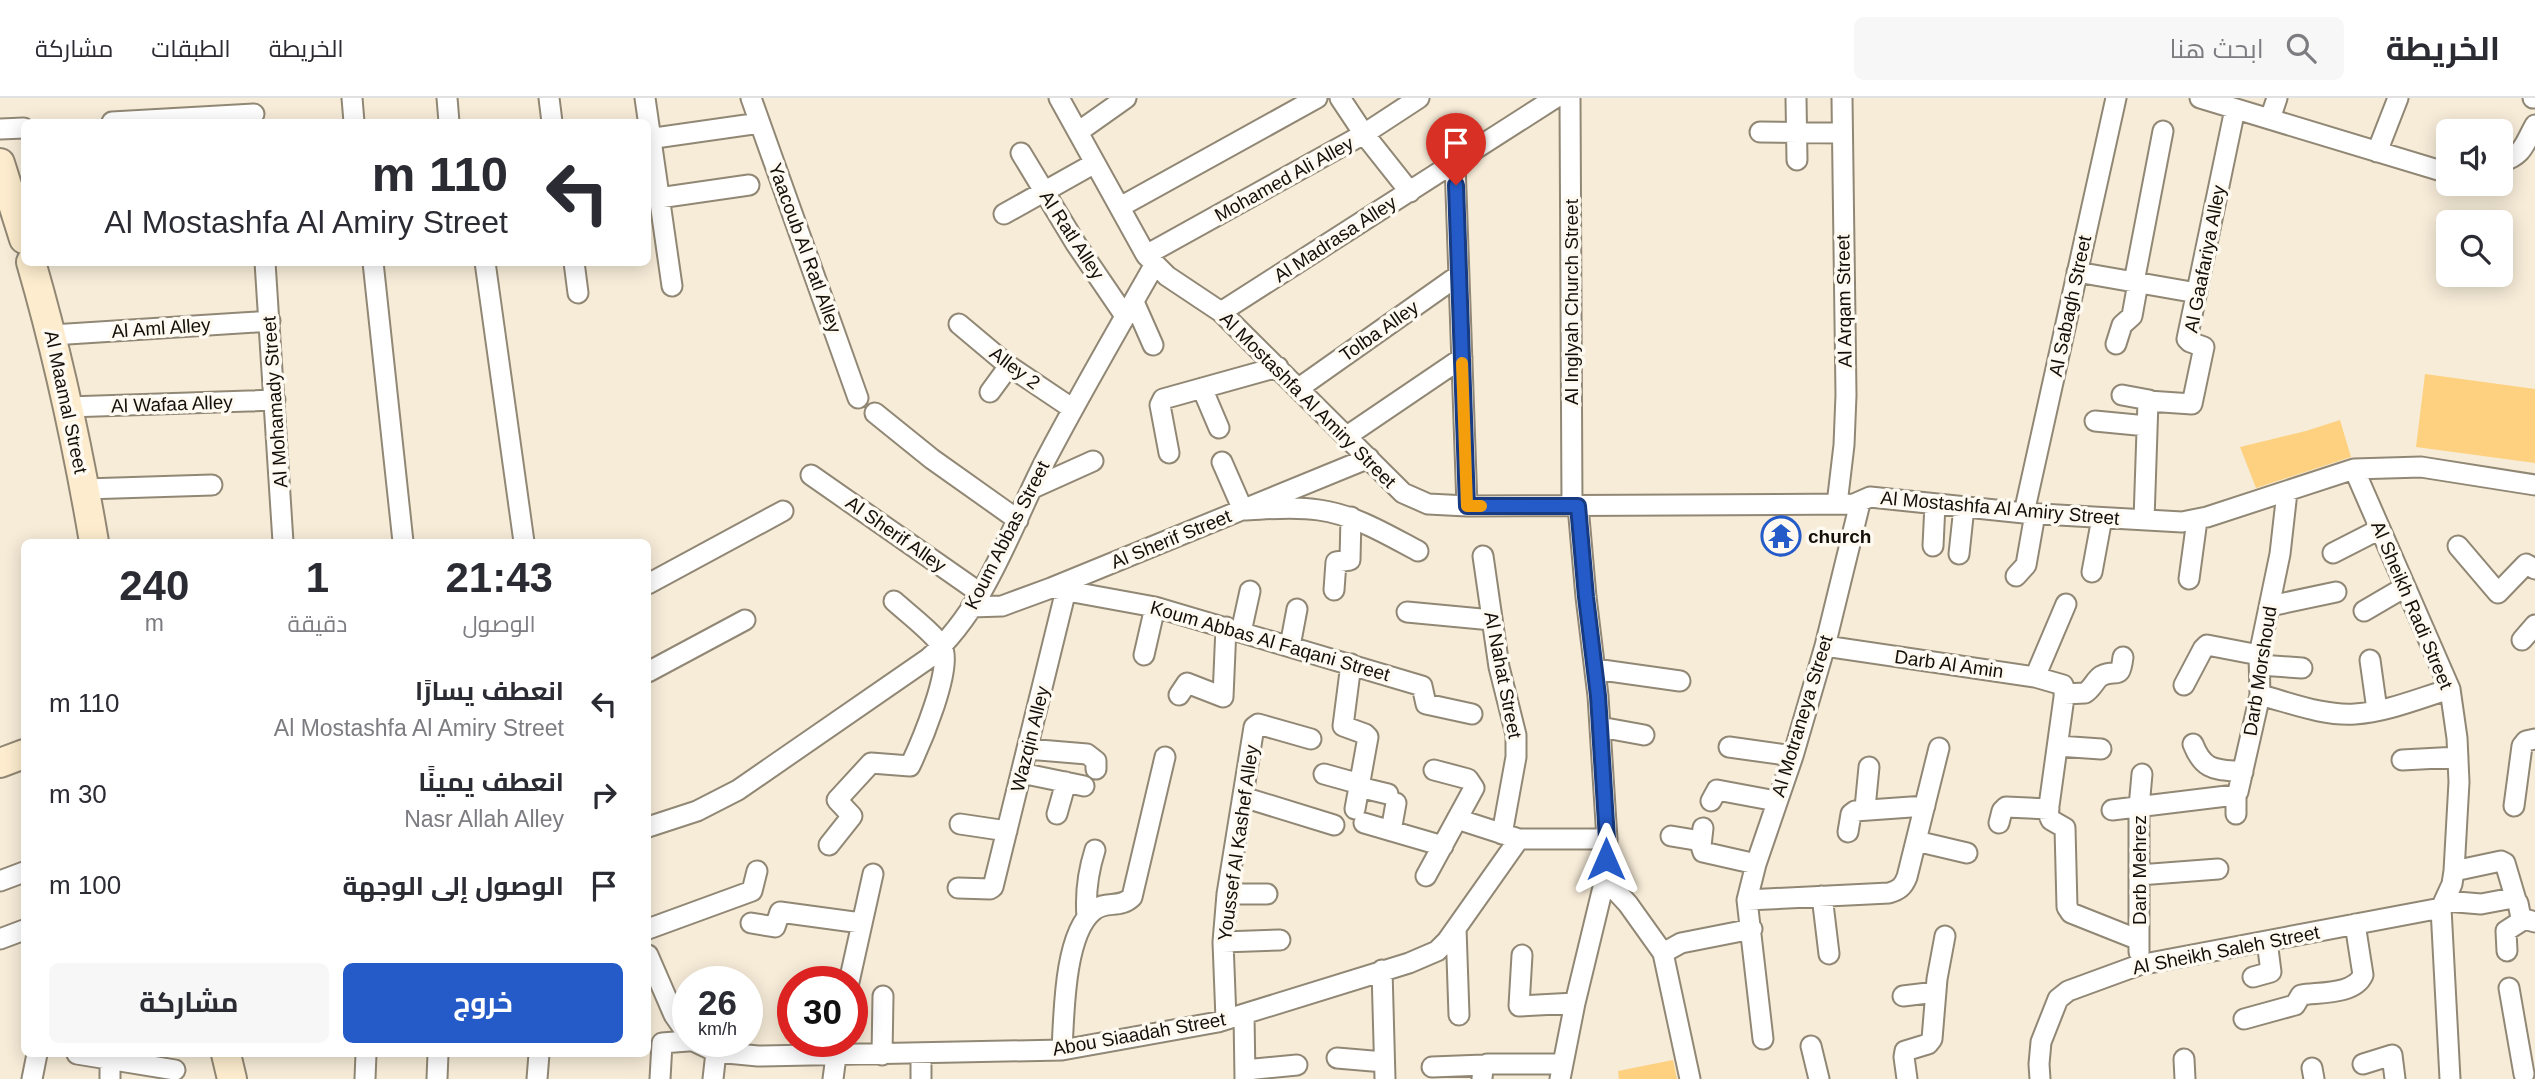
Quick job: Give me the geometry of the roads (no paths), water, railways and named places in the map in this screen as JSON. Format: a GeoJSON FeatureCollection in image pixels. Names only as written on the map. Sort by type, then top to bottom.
{"type":"FeatureCollection","features":[{"type":"Feature","properties":{"kind":"street"},"geometry":{"type":"LineString","coordinates":[[352,98],[354,119]]}},
{"type":"Feature","properties":{"kind":"street"},"geometry":{"type":"LineString","coordinates":[[447,98],[449,119]]}},
{"type":"Feature","properties":{"kind":"street"},"geometry":{"type":"LineString","coordinates":[[549,98],[552,119]]}},
{"type":"Feature","properties":{"kind":"street"},"geometry":{"type":"LineString","coordinates":[[645,98],[647,119]]}},
{"type":"Feature","properties":{"kind":"street","name":"Yaacoub Al Ratl Alley"},"geometry":{"type":"LineString","coordinates":[[751,98],[858,398]]}},
{"type":"Feature","properties":{"kind":"street","name":"Al Mostashfa Al Amiry Street"},"geometry":{"type":"LineString","coordinates":[[1059,98],[1150,259],[1167,276],[1221,312],[1402,493],[1428,504],[1837,504],[1860,503],[1870,497],[2029,513],[2182,522],[2197,520],[2354,469],[2421,467],[2535,485]]}},
{"type":"Feature","properties":{"kind":"street"},"geometry":{"type":"LineString","coordinates":[[1078,132],[1126,98]]}},
{"type":"Feature","properties":{"kind":"street"},"geometry":{"type":"LineString","coordinates":[[1120,207],[1317,98]]}},
{"type":"Feature","properties":{"kind":"street"},"geometry":{"type":"LineString","coordinates":[[1340,98],[1364,134],[1410,192]]}},
{"type":"Feature","properties":{"kind":"street","name":"Mohamed Ali Alley"},"geometry":{"type":"LineString","coordinates":[[1150,259],[1364,134],[1419,98]]}},
{"type":"Feature","properties":{"kind":"street","name":"Al Madrasa Alley"},"geometry":{"type":"LineString","coordinates":[[1221,312],[1555,98]]}},
{"type":"Feature","properties":{"kind":"street","name":"Al Inglyah Church Street"},"geometry":{"type":"LineString","coordinates":[[1562,1071],[1574,1003],[1605,879],[1607,839],[1601,727],[1575,506],[1570,98]]}},
{"type":"Feature","properties":{"kind":"street"},"geometry":{"type":"LineString","coordinates":[[1796,98],[1797,160]]}},
{"type":"Feature","properties":{"kind":"street","name":"Al Arqam Street"},"geometry":{"type":"LineString","coordinates":[[1837,504],[1844,445],[1846,395],[1842,98]]}},
{"type":"Feature","properties":{"kind":"street","name":"Al Sabagh Street"},"geometry":{"type":"LineString","coordinates":[[2016,576],[2026,565],[2029,513],[2077,272],[2116,98]]}},
{"type":"Feature","properties":{"kind":"street"},"geometry":{"type":"LineString","coordinates":[[2200,98],[2436,169]]}},
{"type":"Feature","properties":{"kind":"street"},"geometry":{"type":"LineString","coordinates":[[2270,119],[2277,98]]}},
{"type":"Feature","properties":{"kind":"street"},"geometry":{"type":"LineString","coordinates":[[2377,152],[2398,98]]}},
{"type":"Feature","properties":{"kind":"street","name":"Al Gaafariya Alley"},"geometry":{"type":"LineString","coordinates":[[2149,400],[2192,404],[2204,347],[2188,339],[2235,109]]}},
{"type":"Feature","properties":{"kind":"street"},"geometry":{"type":"LineString","coordinates":[[154,119],[253,112]]}},
{"type":"Feature","properties":{"kind":"street"},"geometry":{"type":"LineString","coordinates":[[651,139],[760,122]]}},
{"type":"Feature","properties":{"kind":"street"},"geometry":{"type":"LineString","coordinates":[[0,129],[21,128]]}},
{"type":"Feature","properties":{"kind":"street"},"geometry":{"type":"LineString","coordinates":[[2116,344],[2122,325],[2132,316],[2164,131]]}},
{"type":"Feature","properties":{"kind":"street"},"geometry":{"type":"LineString","coordinates":[[1760,132],[1841,133]]}},
{"type":"Feature","properties":{"kind":"street"},"geometry":{"type":"LineString","coordinates":[[2513,157],[2523,150],[2531,132]]}},
{"type":"Feature","properties":{"kind":"street"},"geometry":{"type":"LineString","coordinates":[[651,151],[672,286]]}},
{"type":"Feature","properties":{"kind":"street","name":"Al Ratl Alley"},"geometry":{"type":"LineString","coordinates":[[1021,153],[1076,244],[1130,309],[1153,345]]}},
{"type":"Feature","properties":{"kind":"street"},"geometry":{"type":"LineString","coordinates":[[0,163],[20,211]]}},
{"type":"Feature","properties":{"kind":"street"},"geometry":{"type":"LineString","coordinates":[[1004,214],[1095,163]]}},
{"type":"Feature","properties":{"kind":"street"},"geometry":{"type":"LineString","coordinates":[[1455,163],[1467,506]]}},
{"type":"Feature","properties":{"kind":"street"},"geometry":{"type":"LineString","coordinates":[[659,198],[749,185]]}},
{"type":"Feature","properties":{"kind":"street","name":"Koum Abbas Street"},"geometry":{"type":"LineString","coordinates":[[651,826],[697,811],[738,790],[942,646],[975,600],[1018,520],[1073,409],[1130,309],[1150,259]]}},
{"type":"Feature","properties":{"kind":"street","name":"Al Maamal Street"},"geometry":{"type":"LineString","coordinates":[[33,266],[68,407],[93,539]]}},
{"type":"Feature","properties":{"kind":"street","name":"Al Mohamady Street"},"geometry":{"type":"LineString","coordinates":[[265,266],[284,539]]}},
{"type":"Feature","properties":{"kind":"street"},"geometry":{"type":"LineString","coordinates":[[373,266],[403,539]]}},
{"type":"Feature","properties":{"kind":"street"},"geometry":{"type":"LineString","coordinates":[[486,266],[524,539]]}},
{"type":"Feature","properties":{"kind":"street"},"geometry":{"type":"LineString","coordinates":[[575,266],[578,293]]}},
{"type":"Feature","properties":{"kind":"street"},"geometry":{"type":"LineString","coordinates":[[2077,272],[2197,293]]}},
{"type":"Feature","properties":{"kind":"street","name":"Tolba Alley"},"geometry":{"type":"LineString","coordinates":[[1299,388],[1459,275]]}},
{"type":"Feature","properties":{"kind":"street","name":"Al Aml Alley"},"geometry":{"type":"LineString","coordinates":[[52,335],[270,321]]}},
{"type":"Feature","properties":{"kind":"street","name":"Alley 2"},"geometry":{"type":"LineString","coordinates":[[959,324],[1009,366],[1073,409]]}},
{"type":"Feature","properties":{"kind":"street"},"geometry":{"type":"LineString","coordinates":[[1347,436],[1462,358]]}},
{"type":"Feature","properties":{"kind":"street"},"geometry":{"type":"LineString","coordinates":[[990,392],[1009,366]]}},
{"type":"Feature","properties":{"kind":"street"},"geometry":{"type":"LineString","coordinates":[[1169,453],[1161,401],[1166,397],[1278,367]]}},
{"type":"Feature","properties":{"kind":"street"},"geometry":{"type":"LineString","coordinates":[[1202,388],[1219,428]]}},
{"type":"Feature","properties":{"kind":"street"},"geometry":{"type":"LineString","coordinates":[[2122,395],[2149,400],[2144,520]]}},
{"type":"Feature","properties":{"kind":"street","name":"Al Wafaa Alley"},"geometry":{"type":"LineString","coordinates":[[68,407],[275,400]]}},
{"type":"Feature","properties":{"kind":"street"},"geometry":{"type":"LineString","coordinates":[[875,413],[932,459],[1018,520]]}},
{"type":"Feature","properties":{"kind":"street"},"geometry":{"type":"LineString","coordinates":[[2095,421],[2147,426]]}},
{"type":"Feature","properties":{"kind":"street","name":"Al Sherif Street"},"geometry":{"type":"LineString","coordinates":[[975,600],[1002,606],[1059,589],[1368,458]]}},
{"type":"Feature","properties":{"kind":"street"},"geometry":{"type":"LineString","coordinates":[[1033,488],[1093,461]]}},
{"type":"Feature","properties":{"kind":"street"},"geometry":{"type":"LineString","coordinates":[[1222,462],[1243,510],[1302,508],[1335,513],[1351,517],[1418,551]]}},
{"type":"Feature","properties":{"kind":"street","name":"Al Sheikh Radi Street"},"geometry":{"type":"LineString","coordinates":[[2354,469],[2450,689],[2458,757],[2458,826],[2454,870],[2443,905],[2449,1079]]}},
{"type":"Feature","properties":{"kind":"street","name":"Al Sherif Alley"},"geometry":{"type":"LineString","coordinates":[[811,475],[975,600]]}},
{"type":"Feature","properties":{"kind":"street"},"geometry":{"type":"LineString","coordinates":[[85,489],[212,485]]}},
{"type":"Feature","properties":{"kind":"street","name":"Darb Morshoud"},"geometry":{"type":"LineString","coordinates":[[2112,810],[2236,804],[2260,695],[2260,660],[2280,554],[2287,492]]}},
{"type":"Feature","properties":{"kind":"street","name":"Al Motraneya Street"},"geometry":{"type":"LineString","coordinates":[[1763,1039],[1747,900],[1825,646],[1860,503]]}},
{"type":"Feature","properties":{"kind":"street"},"geometry":{"type":"LineString","coordinates":[[1933,546],[1936,504]]}},
{"type":"Feature","properties":{"kind":"street"},"geometry":{"type":"LineString","coordinates":[[1959,554],[1964,507]]}},
{"type":"Feature","properties":{"kind":"street"},"geometry":{"type":"LineString","coordinates":[[651,582],[783,511]]}},
{"type":"Feature","properties":{"kind":"street"},"geometry":{"type":"LineString","coordinates":[[1334,590],[1336,562],[1350,560],[1351,517]]}},
{"type":"Feature","properties":{"kind":"street"},"geometry":{"type":"LineString","coordinates":[[2092,572],[2102,517]]}},
{"type":"Feature","properties":{"kind":"street"},"geometry":{"type":"LineString","coordinates":[[2189,579],[2197,520]]}},
{"type":"Feature","properties":{"kind":"street"},"geometry":{"type":"LineString","coordinates":[[2333,553],[2380,529]]}},
{"type":"Feature","properties":{"kind":"street"},"geometry":{"type":"LineString","coordinates":[[2458,546],[2498,593],[2526,564],[2535,569]]}},
{"type":"Feature","properties":{"kind":"street","name":"Al Nahat Street"},"geometry":{"type":"LineString","coordinates":[[1483,556],[1499,667],[1516,735],[1511,837]]}},
{"type":"Feature","properties":{"kind":"street"},"geometry":{"type":"LineString","coordinates":[[2364,611],[2405,587]]}},
{"type":"Feature","properties":{"kind":"street","name":"Koum Abbas Al Faqani Street"},"geometry":{"type":"LineString","coordinates":[[1059,589],[1156,607],[1351,664],[1422,686],[1423,701],[1426,704],[1472,713]]}},
{"type":"Feature","properties":{"kind":"street","name":"Wazqin Alley"},"geometry":{"type":"LineString","coordinates":[[958,888],[993,887],[1027,749],[1059,589]]}},
{"type":"Feature","properties":{"kind":"street"},"geometry":{"type":"LineString","coordinates":[[1179,695],[1187,683],[1221,697],[1224,695],[1234,629],[1250,591]]}},
{"type":"Feature","properties":{"kind":"street"},"geometry":{"type":"LineString","coordinates":[[2270,606],[2336,592]]}},
{"type":"Feature","properties":{"kind":"street"},"geometry":{"type":"LineString","coordinates":[[829,845],[852,816],[837,800],[872,763],[910,766],[943,678],[945,662],[942,646],[894,601]]}},
{"type":"Feature","properties":{"kind":"street"},"geometry":{"type":"LineString","coordinates":[[2035,677],[2066,604]]}},
{"type":"Feature","properties":{"kind":"street"},"geometry":{"type":"LineString","coordinates":[[1144,655],[1156,607]]}},
{"type":"Feature","properties":{"kind":"street"},"geometry":{"type":"LineString","coordinates":[[1290,646],[1297,609]]}},
{"type":"Feature","properties":{"kind":"street"},"geometry":{"type":"LineString","coordinates":[[1407,611],[1492,620]]}},
{"type":"Feature","properties":{"kind":"street"},"geometry":{"type":"LineString","coordinates":[[651,670],[745,620]]}},
{"type":"Feature","properties":{"kind":"street"},"geometry":{"type":"LineString","coordinates":[[2184,685],[2207,645],[2260,660],[2302,668]]}},
{"type":"Feature","properties":{"kind":"street","name":"Darb Al Amin"},"geometry":{"type":"LineString","coordinates":[[1825,646],[2035,677],[2063,685],[2064,694]]}},
{"type":"Feature","properties":{"kind":"street"},"geometry":{"type":"LineString","coordinates":[[2123,657],[2122,670],[2119,673],[2103,675],[2085,693],[2064,694],[2049,810],[2051,820],[2065,826],[2066,830],[2068,911],[2139,940]]}},
{"type":"Feature","properties":{"kind":"street"},"geometry":{"type":"LineString","coordinates":[[2370,660],[2377,710]]}},
{"type":"Feature","properties":{"kind":"street"},"geometry":{"type":"LineString","coordinates":[[1351,664],[1343,726],[1367,735],[1359,785],[1360,816],[1391,831],[1443,846]]}},
{"type":"Feature","properties":{"kind":"street"},"geometry":{"type":"LineString","coordinates":[[1595,669],[1680,681]]}},
{"type":"Feature","properties":{"kind":"street"},"geometry":{"type":"LineString","coordinates":[[2260,695],[2339,713],[2377,710],[2450,689]]}},
{"type":"Feature","properties":{"kind":"street","name":"Youssef Al Kashef Alley"},"geometry":{"type":"LineString","coordinates":[[1245,1075],[1235,1016],[1222,977],[1223,942],[1227,894],[1256,725],[1311,739]]}},
{"type":"Feature","properties":{"kind":"street"},"geometry":{"type":"LineString","coordinates":[[1601,727],[1644,735]]}},
{"type":"Feature","properties":{"kind":"street"},"geometry":{"type":"LineString","coordinates":[[2514,806],[2522,746],[2526,741],[2535,739]]}},
{"type":"Feature","properties":{"kind":"street"},"geometry":{"type":"LineString","coordinates":[[2193,744],[2198,758],[2206,766],[2243,772]]}},
{"type":"Feature","properties":{"kind":"street"},"geometry":{"type":"LineString","coordinates":[[2057,746],[2101,749]]}},
{"type":"Feature","properties":{"kind":"street"},"geometry":{"type":"LineString","coordinates":[[1729,747],[1793,756]]}},
{"type":"Feature","properties":{"kind":"street"},"geometry":{"type":"LineString","coordinates":[[1747,900],[1897,891],[1904,885],[1907,877],[1939,748]]}},
{"type":"Feature","properties":{"kind":"street"},"geometry":{"type":"LineString","coordinates":[[1027,749],[1087,754],[1096,761],[1096,769]]}},
{"type":"Feature","properties":{"kind":"street"},"geometry":{"type":"LineString","coordinates":[[0,763],[21,755]]}},
{"type":"Feature","properties":{"kind":"street"},"geometry":{"type":"LineString","coordinates":[[1062,1050],[1068,969],[1078,934],[1087,917],[1097,908],[1122,904],[1132,897],[1165,757]]}},
{"type":"Feature","properties":{"kind":"street"},"geometry":{"type":"LineString","coordinates":[[2402,760],[2458,757]]}},
{"type":"Feature","properties":{"kind":"street"},"geometry":{"type":"LineString","coordinates":[[1865,808],[1869,766]]}},
{"type":"Feature","properties":{"kind":"street"},"geometry":{"type":"LineString","coordinates":[[1426,876],[1474,788],[1468,779],[1434,770]]}},
{"type":"Feature","properties":{"kind":"street"},"geometry":{"type":"LineString","coordinates":[[1021,772],[1075,784],[1057,814]]}},
{"type":"Feature","properties":{"kind":"street"},"geometry":{"type":"LineString","coordinates":[[1324,774],[1392,798],[1391,831]]}},
{"type":"Feature","properties":{"kind":"street","name":"Darb Mehrez"},"geometry":{"type":"LineString","coordinates":[[2139,965],[2139,807],[2142,774]]}},
{"type":"Feature","properties":{"kind":"street"},"geometry":{"type":"LineString","coordinates":[[1711,801],[1717,790],[1776,801]]}},
{"type":"Feature","properties":{"kind":"street"},"geometry":{"type":"LineString","coordinates":[[1243,797],[1334,825]]}},
{"type":"Feature","properties":{"kind":"street"},"geometry":{"type":"LineString","coordinates":[[1848,832],[1851,814],[1865,808],[1925,806]]}},
{"type":"Feature","properties":{"kind":"street"},"geometry":{"type":"LineString","coordinates":[[1998,823],[2006,807],[2049,810]]}},
{"type":"Feature","properties":{"kind":"street"},"geometry":{"type":"LineString","coordinates":[[1457,819],[1511,837],[1607,839]]}},
{"type":"Feature","properties":{"kind":"street"},"geometry":{"type":"LineString","coordinates":[[960,824],[1007,831]]}},
{"type":"Feature","properties":{"kind":"street"},"geometry":{"type":"LineString","coordinates":[[1671,836],[1702,834],[1701,849],[1706,853],[1756,864]]}},
{"type":"Feature","properties":{"kind":"street","name":"Abou Siaadah Street"},"geometry":{"type":"LineString","coordinates":[[868,1053],[882,1055],[1062,1050],[1235,1016],[1409,964],[1437,951],[1456,928],[1511,837]]}},
{"type":"Feature","properties":{"kind":"street"},"geometry":{"type":"LineString","coordinates":[[1916,841],[1967,853]]}},
{"type":"Feature","properties":{"kind":"street"},"geometry":{"type":"LineString","coordinates":[[1087,917],[1086,889],[1095,850]]}},
{"type":"Feature","properties":{"kind":"street"},"geometry":{"type":"LineString","coordinates":[[2454,870],[2503,862],[2507,864],[2519,915],[2529,921]]}},
{"type":"Feature","properties":{"kind":"street"},"geometry":{"type":"LineString","coordinates":[[2139,875],[2218,869]]}},
{"type":"Feature","properties":{"kind":"street"},"geometry":{"type":"LineString","coordinates":[[651,928],[748,893],[753,888],[757,871]]}},
{"type":"Feature","properties":{"kind":"street"},"geometry":{"type":"LineString","coordinates":[[0,881],[21,873]]}},
{"type":"Feature","properties":{"kind":"street"},"geometry":{"type":"LineString","coordinates":[[852,966],[873,874]]}},
{"type":"Feature","properties":{"kind":"street"},"geometry":{"type":"LineString","coordinates":[[1605,879],[1628,904],[1663,953],[1690,1079]]}},
{"type":"Feature","properties":{"kind":"street"},"geometry":{"type":"LineString","coordinates":[[1227,894],[1267,894]]}},
{"type":"Feature","properties":{"kind":"street"},"geometry":{"type":"LineString","coordinates":[[1822,896],[1829,954]]}},
{"type":"Feature","properties":{"kind":"street","name":"Al Sheikh Saleh Street"},"geometry":{"type":"LineString","coordinates":[[2040,1079],[2041,1042],[2058,999],[2068,991],[2139,965],[2443,905],[2481,904],[2509,898],[2516,900]]}},
{"type":"Feature","properties":{"kind":"street"},"geometry":{"type":"LineString","coordinates":[[751,923],[775,927],[780,912],[861,923]]}},
{"type":"Feature","properties":{"kind":"street"},"geometry":{"type":"LineString","coordinates":[[2507,951],[2506,931],[2529,921]]}},
{"type":"Feature","properties":{"kind":"street"},"geometry":{"type":"LineString","coordinates":[[2244,1019],[2295,1005],[2301,995],[2347,989],[2359,982],[2363,975],[2355,924]]}},
{"type":"Feature","properties":{"kind":"street"},"geometry":{"type":"LineString","coordinates":[[1456,928],[1459,1015]]}},
{"type":"Feature","properties":{"kind":"street"},"geometry":{"type":"LineString","coordinates":[[1663,953],[1681,943],[1752,929]]}},
{"type":"Feature","properties":{"kind":"street"},"geometry":{"type":"LineString","coordinates":[[0,939],[21,931]]}},
{"type":"Feature","properties":{"kind":"street"},"geometry":{"type":"LineString","coordinates":[[1907,1079],[1904,1057],[1906,1051],[1928,1044],[1932,1039],[1945,936]]}},
{"type":"Feature","properties":{"kind":"street"},"geometry":{"type":"LineString","coordinates":[[1223,942],[1280,940]]}},
{"type":"Feature","properties":{"kind":"street"},"geometry":{"type":"LineString","coordinates":[[2253,977],[2271,972],[2267,941]]}},
{"type":"Feature","properties":{"kind":"street"},"geometry":{"type":"LineString","coordinates":[[1522,955],[1519,1006],[1574,1003]]}},
{"type":"Feature","properties":{"kind":"street"},"geometry":{"type":"LineString","coordinates":[[651,962],[672,1010]]}},
{"type":"Feature","properties":{"kind":"street"},"geometry":{"type":"LineString","coordinates":[[1336,1058],[1384,1071],[1382,970]]}},
{"type":"Feature","properties":{"kind":"street"},"geometry":{"type":"LineString","coordinates":[[2509,988],[2523,1074]]}},
{"type":"Feature","properties":{"kind":"street"},"geometry":{"type":"LineString","coordinates":[[1903,996],[1936,992]]}},
{"type":"Feature","properties":{"kind":"street"},"geometry":{"type":"LineString","coordinates":[[882,1055],[883,996]]}},
{"type":"Feature","properties":{"kind":"street"},"geometry":{"type":"LineString","coordinates":[[660,1079],[662,1043],[672,1042]]}},
{"type":"Feature","properties":{"kind":"street"},"geometry":{"type":"LineString","coordinates":[[1811,1046],[1819,1079]]}},
{"type":"Feature","properties":{"kind":"street"},"geometry":{"type":"LineString","coordinates":[[921,1054],[921,1079]]}},
{"type":"Feature","properties":{"kind":"street"},"geometry":{"type":"LineString","coordinates":[[2363,1064],[2392,1055],[2395,1079]]}},
{"type":"Feature","properties":{"kind":"street"},"geometry":{"type":"LineString","coordinates":[[32,1079],[36,1057]]}},
{"type":"Feature","properties":{"kind":"street"},"geometry":{"type":"LineString","coordinates":[[84,1057],[110,1069],[175,1070]]}},
{"type":"Feature","properties":{"kind":"street"},"geometry":{"type":"LineString","coordinates":[[227,1057],[232,1079]]}},
{"type":"Feature","properties":{"kind":"street"},"geometry":{"type":"LineString","coordinates":[[365,1079],[366,1057]]}},
{"type":"Feature","properties":{"kind":"street"},"geometry":{"type":"LineString","coordinates":[[437,1079],[438,1057]]}},
{"type":"Feature","properties":{"kind":"street"},"geometry":{"type":"LineString","coordinates":[[537,1079],[539,1057]]}},
{"type":"Feature","properties":{"kind":"street"},"geometry":{"type":"LineString","coordinates":[[713,1079],[715,1057]]}},
{"type":"Feature","properties":{"kind":"street"},"geometry":{"type":"LineString","coordinates":[[833,1079],[836,1057]]}},
{"type":"Feature","properties":{"kind":"street"},"geometry":{"type":"LineString","coordinates":[[2184,1059],[2185,1079]]}},
{"type":"Feature","properties":{"kind":"street"},"geometry":{"type":"LineString","coordinates":[[1245,1075],[1297,1065]]}},
{"type":"Feature","properties":{"kind":"street"},"geometry":{"type":"LineString","coordinates":[[1432,1067],[1483,1072],[1562,1071]]}},
{"type":"Feature","properties":{"kind":"place","name":"church"},"geometry":{"type":"Point","coordinates":[1781,536]}}]}
